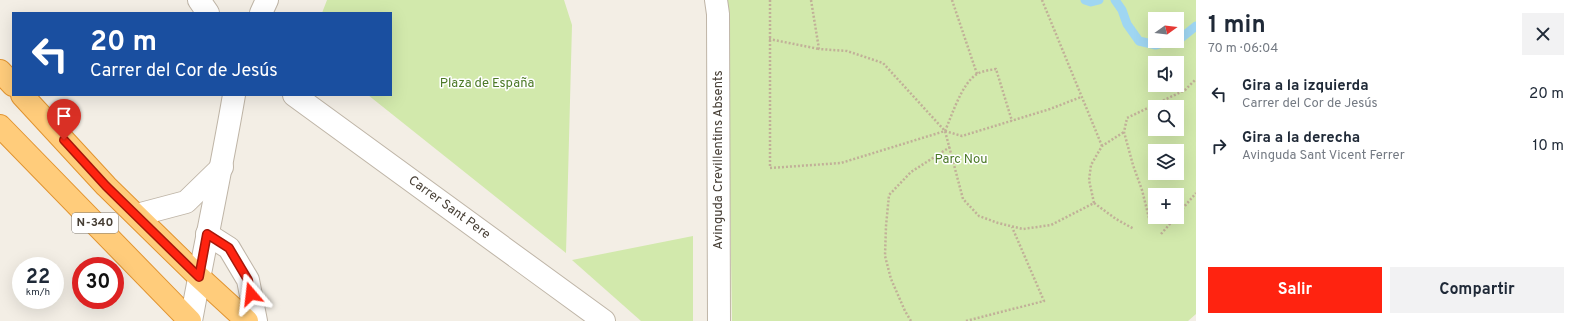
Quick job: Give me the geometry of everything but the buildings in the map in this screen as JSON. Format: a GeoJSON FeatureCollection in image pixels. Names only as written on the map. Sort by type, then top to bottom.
{"type":"FeatureCollection","features":[{"type":"Feature","properties":{"kind":"highway"},"geometry":{"type":"LineString","coordinates":[[0,71],[12,84]]}},
{"type":"Feature","properties":{"kind":"highway","name":"N-340"},"geometry":{"type":"LineString","coordinates":[[23,96],[106,186],[199,277],[247,321]]}},
{"type":"Feature","properties":{"kind":"highway","name":"N-340"},"geometry":{"type":"LineString","coordinates":[[0,126],[190,321]]}},
{"type":"Feature","properties":{"kind":"street"},"geometry":{"type":"LineString","coordinates":[[199,0],[207,12]]}},
{"type":"Feature","properties":{"kind":"street"},"geometry":{"type":"LineString","coordinates":[[261,12],[267,0]]}},
{"type":"Feature","properties":{"kind":"street","name":"Avinguda Crevillentins Absents"},"geometry":{"type":"LineString","coordinates":[[716,0],[718,22],[719,321]]}},
{"type":"Feature","properties":{"kind":"street"},"geometry":{"type":"LineString","coordinates":[[190,321],[222,167],[234,96]]}},
{"type":"Feature","properties":{"kind":"street","name":"Carrer Sant Pere"},"geometry":{"type":"LineString","coordinates":[[295,96],[604,321]]}},
{"type":"Feature","properties":{"kind":"street"},"geometry":{"type":"LineString","coordinates":[[136,215],[186,202],[222,167]]}},
{"type":"Feature","properties":{"kind":"street"},"geometry":{"type":"LineString","coordinates":[[207,234],[229,248],[248,280],[256,321]]}},
{"type":"Feature","properties":{"kind":"path"},"geometry":{"type":"LineString","coordinates":[[770,0],[770,168],[841,164],[945,131],[962,136],[1050,109],[1080,97]]}},
{"type":"Feature","properties":{"kind":"path"},"geometry":{"type":"LineString","coordinates":[[811,0],[819,49]]}},
{"type":"Feature","properties":{"kind":"path"},"geometry":{"type":"LineString","coordinates":[[952,0],[977,74]]}},
{"type":"Feature","properties":{"kind":"path"},"geometry":{"type":"LineString","coordinates":[[1042,0],[1080,97],[1102,146]]}},
{"type":"Feature","properties":{"kind":"path"},"geometry":{"type":"LineString","coordinates":[[769,39],[819,49],[847,51],[883,63],[945,131],[963,200],[978,216],[998,224],[1023,229],[1051,225],[1094,203]]}},
{"type":"Feature","properties":{"kind":"path"},"geometry":{"type":"LineString","coordinates":[[945,131],[968,83],[977,74],[996,69],[1012,121]]}},
{"type":"Feature","properties":{"kind":"path"},"geometry":{"type":"LineString","coordinates":[[1148,214],[1124,132],[1127,118],[1185,90],[1196,79]]}},
{"type":"Feature","properties":{"kind":"path"},"geometry":{"type":"LineString","coordinates":[[1124,132],[1102,146],[1091,165],[1089,180],[1094,203],[1116,219],[1134,229]]}},
{"type":"Feature","properties":{"kind":"path"},"geometry":{"type":"LineString","coordinates":[[911,321],[891,279],[886,256],[886,226],[889,195],[912,172],[950,147]]}},
{"type":"Feature","properties":{"kind":"path"},"geometry":{"type":"LineString","coordinates":[[1184,207],[1196,193]]}},
{"type":"Feature","properties":{"kind":"path"},"geometry":{"type":"LineString","coordinates":[[1161,234],[1169,224]]}},
{"type":"Feature","properties":{"kind":"path"},"geometry":{"type":"LineString","coordinates":[[966,321],[1044,301],[1012,227]]}},
{"type":"Feature","properties":{"kind":"green space","name":"Plaza de España"},"geometry":{"type":"Polygon","coordinates":[[[327,0],[564,0],[572,25],[566,253],[369,96],[392,96],[392,12],[322,12],[327,0]]]}},
{"type":"Feature","properties":{"kind":"green space","name":"Parc Nou"},"geometry":{"type":"Polygon","coordinates":[[[727,0],[1196,0],[1196,314],[1188,321],[732,321],[727,0]]]}},
{"type":"Feature","properties":{"kind":"green space"},"geometry":{"type":"Polygon","coordinates":[[[693,236],[693,321],[641,321],[572,260],[693,236]]]}},
{"type":"Feature","properties":{"kind":"waterway"},"geometry":{"type":"LineString","coordinates":[[1085,0],[1091,2],[1099,0]]}},
{"type":"Feature","properties":{"kind":"waterway"},"geometry":{"type":"LineString","coordinates":[[1115,0],[1122,10],[1127,24],[1139,41],[1148,43]]}},
{"type":"Feature","properties":{"kind":"waterway"},"geometry":{"type":"LineString","coordinates":[[1184,36],[1196,26]]}},
{"type":"Feature","properties":{"kind":"route"},"geometry":{"type":"LineString","coordinates":[[64,140],[106,186],[199,277],[207,234],[229,248],[248,280],[251,294]]}}]}
